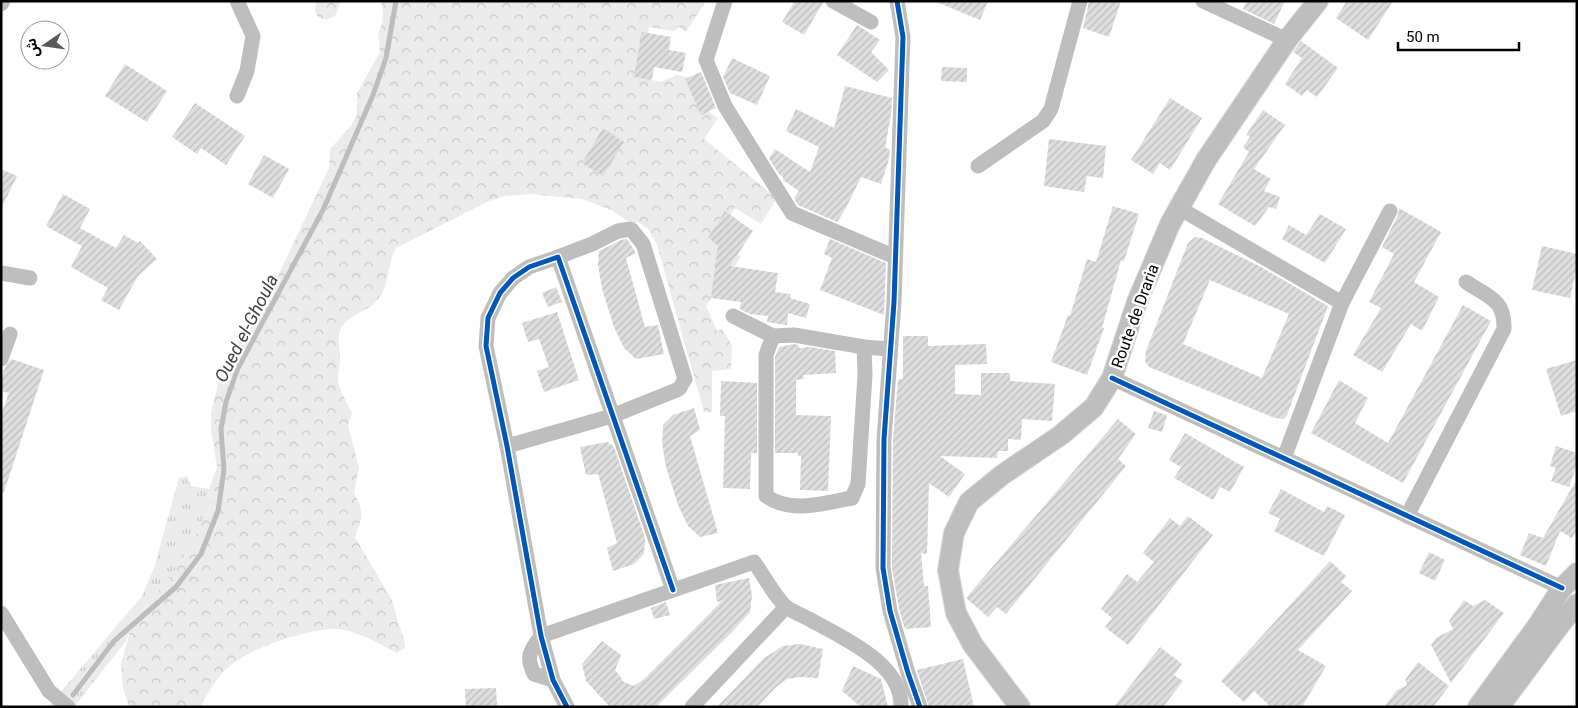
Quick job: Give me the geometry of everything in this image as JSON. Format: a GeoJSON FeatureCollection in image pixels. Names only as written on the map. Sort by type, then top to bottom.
{"type":"FeatureCollection","features":[{"type":"Feature","properties":{"kind":"main road","name":"Route de Draria"},"geometry":{"type":"LineString","coordinates":[[1020,707],[973,645],[956,612],[948,570],[954,533],[969,502],[1002,475],[1061,435],[1094,407],[1112,378],[1137,302],[1170,224],[1206,160],[1287,40],[1318,1]]}},
{"type":"Feature","properties":{"kind":"main road"},"geometry":{"type":"LineString","coordinates":[[1478,707],[1538,625],[1562,588],[1577,573]]}},
{"type":"Feature","properties":{"kind":"main road"},"geometry":{"type":"LineString","coordinates":[[1499,707],[1577,604]]}},
{"type":"Feature","properties":{"kind":"street"},"geometry":{"type":"LineString","coordinates":[[237,1],[253,36],[247,71],[237,96]]}},
{"type":"Feature","properties":{"kind":"street"},"geometry":{"type":"LineString","coordinates":[[725,1],[706,60],[725,106],[792,213],[895,257]]}},
{"type":"Feature","properties":{"kind":"street"},"geometry":{"type":"LineString","coordinates":[[834,1],[871,22]]}},
{"type":"Feature","properties":{"kind":"street"},"geometry":{"type":"LineString","coordinates":[[897,1],[903,37],[895,257],[884,439],[883,568],[890,611],[920,707]]}},
{"type":"Feature","properties":{"kind":"street"},"geometry":{"type":"LineString","coordinates":[[978,166],[1043,121],[1051,109],[1080,1]]}},
{"type":"Feature","properties":{"kind":"street"},"geometry":{"type":"LineString","coordinates":[[1203,1],[1287,40]]}},
{"type":"Feature","properties":{"kind":"street"},"geometry":{"type":"LineString","coordinates":[[1179,208],[1342,303]]}},
{"type":"Feature","properties":{"kind":"street"},"geometry":{"type":"LineString","coordinates":[[1284,458],[1342,303],[1390,211]]}},
{"type":"Feature","properties":{"kind":"street"},"geometry":{"type":"LineString","coordinates":[[506,446],[612,416],[679,389],[684,379],[643,244],[631,229],[624,229],[592,244],[529,266],[512,278],[500,293],[488,318],[486,346],[541,636],[554,680],[567,707]]}},
{"type":"Feature","properties":{"kind":"street"},"geometry":{"type":"LineString","coordinates":[[558,257],[674,590]]}},
{"type":"Feature","properties":{"kind":"street"},"geometry":{"type":"LineString","coordinates":[[1,273],[30,278]]}},
{"type":"Feature","properties":{"kind":"street"},"geometry":{"type":"LineString","coordinates":[[1407,516],[1504,329],[1505,316],[1498,303],[1466,282]]}},
{"type":"Feature","properties":{"kind":"street"},"geometry":{"type":"LineString","coordinates":[[733,316],[773,336],[794,335],[864,347],[890,349]]}},
{"type":"Feature","properties":{"kind":"street"},"geometry":{"type":"LineString","coordinates":[[1,359],[10,334]]}},
{"type":"Feature","properties":{"kind":"street"},"geometry":{"type":"LineString","coordinates":[[773,336],[766,355],[766,496],[775,503],[793,507],[852,498],[858,484],[865,375],[864,347]]}},
{"type":"Feature","properties":{"kind":"street"},"geometry":{"type":"LineString","coordinates":[[1112,378],[1562,588]]}},
{"type":"Feature","properties":{"kind":"street"},"geometry":{"type":"LineString","coordinates":[[541,636],[754,562],[786,607],[855,644],[878,661],[890,673],[898,689],[901,707]]}},
{"type":"Feature","properties":{"kind":"street"},"geometry":{"type":"LineString","coordinates":[[692,707],[786,607]]}},
{"type":"Feature","properties":{"kind":"street"},"geometry":{"type":"LineString","coordinates":[[1,613],[48,690],[68,707]]}},
{"type":"Feature","properties":{"kind":"green space"},"geometry":{"type":"Polygon","coordinates":[[[316,1],[341,1],[335,16],[326,20],[318,17],[315,12],[316,1]]]}},
{"type":"Feature","properties":{"kind":"green space"},"geometry":{"type":"Polygon","coordinates":[[[381,1],[706,1],[686,32],[679,27],[674,31],[649,27],[639,77],[661,82],[677,75],[695,79],[713,106],[709,112],[718,118],[704,139],[777,198],[761,224],[735,208],[714,241],[741,257],[706,306],[717,331],[722,329],[732,345],[731,369],[712,371],[712,412],[704,412],[657,245],[648,229],[640,223],[628,221],[611,210],[582,199],[529,194],[504,196],[487,202],[396,248],[383,292],[379,298],[372,306],[345,323],[340,331],[338,379],[340,389],[352,413],[348,425],[359,468],[354,493],[360,505],[361,515],[355,537],[392,600],[405,648],[397,653],[368,638],[345,630],[326,629],[313,631],[270,644],[235,662],[216,681],[202,707],[129,707],[123,688],[121,664],[132,624],[183,559],[210,508],[209,489],[217,467],[211,430],[211,413],[223,363],[231,348],[262,310],[329,168],[330,149],[351,126],[357,115],[357,93],[380,52],[378,34],[383,14],[381,1]]]}},
{"type":"Feature","properties":{"kind":"green space"},"geometry":{"type":"Polygon","coordinates":[[[187,476],[191,486],[209,489],[210,508],[183,559],[132,624],[126,641],[74,707],[48,707],[142,596],[154,568],[179,478],[187,476]]]}},
{"type":"Feature","properties":{"kind":"building"},"geometry":{"type":"Polygon","coordinates":[[[795,1],[824,1],[804,35],[782,22],[795,1]]]}},
{"type":"Feature","properties":{"kind":"building"},"geometry":{"type":"Polygon","coordinates":[[[934,1],[988,1],[980,20],[934,1]]]}},
{"type":"Feature","properties":{"kind":"building"},"geometry":{"type":"Polygon","coordinates":[[[1089,1],[1121,1],[1109,37],[1083,28],[1089,1]]]}},
{"type":"Feature","properties":{"kind":"building"},"geometry":{"type":"Polygon","coordinates":[[[1247,1],[1285,1],[1274,24],[1243,9],[1247,1]]]}},
{"type":"Feature","properties":{"kind":"building"},"geometry":{"type":"Polygon","coordinates":[[[1347,1],[1393,1],[1368,40],[1336,18],[1347,1]]]}},
{"type":"Feature","properties":{"kind":"building"},"geometry":{"type":"Polygon","coordinates":[[[857,25],[880,40],[871,52],[889,70],[877,82],[837,55],[857,25]]]}},
{"type":"Feature","properties":{"kind":"building"},"geometry":{"type":"Polygon","coordinates":[[[642,32],[671,37],[669,50],[686,53],[682,72],[654,67],[652,80],[634,77],[642,32]]]}},
{"type":"Feature","properties":{"kind":"building"},"geometry":{"type":"Polygon","coordinates":[[[1301,41],[1338,68],[1317,97],[1307,90],[1302,96],[1285,84],[1302,58],[1293,52],[1301,41]]]}},
{"type":"Feature","properties":{"kind":"building"},"geometry":{"type":"Polygon","coordinates":[[[732,58],[770,76],[757,105],[730,93],[723,77],[732,58]]]}},
{"type":"Feature","properties":{"kind":"building"},"geometry":{"type":"Polygon","coordinates":[[[125,64],[167,91],[147,122],[105,96],[125,64]]]}},
{"type":"Feature","properties":{"kind":"building"},"geometry":{"type":"Polygon","coordinates":[[[942,67],[967,68],[967,82],[941,81],[942,67]]]}},
{"type":"Feature","properties":{"kind":"building"},"geometry":{"type":"Polygon","coordinates":[[[701,72],[716,108],[701,115],[685,79],[701,72]]]}},
{"type":"Feature","properties":{"kind":"building"},"geometry":{"type":"Polygon","coordinates":[[[845,86],[892,98],[885,148],[890,149],[889,159],[881,184],[861,177],[837,222],[798,205],[794,198],[799,191],[783,180],[783,177],[778,173],[769,158],[775,149],[810,172],[819,147],[786,131],[796,109],[834,128],[845,86]]]}},
{"type":"Feature","properties":{"kind":"building"},"geometry":{"type":"Polygon","coordinates":[[[1170,98],[1202,118],[1170,170],[1160,163],[1153,174],[1131,160],[1170,98]]]}},
{"type":"Feature","properties":{"kind":"building"},"geometry":{"type":"Polygon","coordinates":[[[195,103],[245,136],[226,165],[201,148],[197,154],[172,137],[195,103]]]}},
{"type":"Feature","properties":{"kind":"building"},"geometry":{"type":"Polygon","coordinates":[[[1263,110],[1285,125],[1254,169],[1271,179],[1264,191],[1280,197],[1276,209],[1269,207],[1255,226],[1218,204],[1249,152],[1243,147],[1250,137],[1246,135],[1263,110]]]}},
{"type":"Feature","properties":{"kind":"building"},"geometry":{"type":"Polygon","coordinates":[[[603,128],[624,142],[603,176],[582,163],[603,128]]]}},
{"type":"Feature","properties":{"kind":"building"},"geometry":{"type":"Polygon","coordinates":[[[1049,139],[1106,146],[1103,178],[1087,176],[1084,192],[1044,186],[1049,139]]]}},
{"type":"Feature","properties":{"kind":"building"},"geometry":{"type":"Polygon","coordinates":[[[264,155],[289,169],[273,198],[248,184],[264,155]]]}},
{"type":"Feature","properties":{"kind":"building"},"geometry":{"type":"Polygon","coordinates":[[[1,169],[17,176],[1,209],[1,169]]]}},
{"type":"Feature","properties":{"kind":"building"},"geometry":{"type":"Polygon","coordinates":[[[63,194],[90,209],[80,228],[116,248],[124,235],[138,243],[140,241],[157,259],[138,276],[119,310],[101,300],[108,288],[71,267],[82,246],[46,226],[63,194]]]}},
{"type":"Feature","properties":{"kind":"building"},"geometry":{"type":"Polygon","coordinates":[[[1113,206],[1139,214],[1124,261],[1121,260],[1102,328],[1104,328],[1087,375],[1051,362],[1068,315],[1070,316],[1087,259],[1096,262],[1113,206]]]}},
{"type":"Feature","properties":{"kind":"building"},"geometry":{"type":"Polygon","coordinates":[[[1399,208],[1441,232],[1414,282],[1439,297],[1422,331],[1411,324],[1382,372],[1353,355],[1381,308],[1369,302],[1394,254],[1382,247],[1398,215],[1399,208]]]}},
{"type":"Feature","properties":{"kind":"building"},"geometry":{"type":"Polygon","coordinates":[[[725,211],[753,231],[730,266],[778,273],[775,292],[791,294],[790,298],[810,304],[806,318],[788,313],[787,325],[767,322],[768,316],[750,314],[740,309],[741,302],[711,298],[718,245],[708,238],[725,211]]]}},
{"type":"Feature","properties":{"kind":"building"},"geometry":{"type":"Polygon","coordinates":[[[1320,214],[1346,229],[1325,263],[1282,239],[1289,225],[1306,235],[1320,214]]]}},
{"type":"Feature","properties":{"kind":"building"},"geometry":{"type":"Polygon","coordinates":[[[1195,237],[1202,238],[1261,267],[1328,306],[1287,415],[1283,419],[1275,418],[1149,367],[1145,361],[1146,351],[1188,243],[1195,237]],[[1210,280],[1183,344],[1262,378],[1289,314],[1210,280]]]}},
{"type":"Feature","properties":{"kind":"building"},"geometry":{"type":"Polygon","coordinates":[[[627,239],[636,253],[626,258],[645,327],[658,325],[664,354],[636,359],[624,348],[614,327],[602,289],[598,265],[599,251],[627,239]]]}},
{"type":"Feature","properties":{"kind":"building"},"geometry":{"type":"Polygon","coordinates":[[[830,239],[886,263],[884,315],[820,290],[832,258],[824,254],[830,239]]]}},
{"type":"Feature","properties":{"kind":"building"},"geometry":{"type":"Polygon","coordinates":[[[1542,246],[1577,254],[1577,267],[1570,298],[1532,290],[1542,246]]]}},
{"type":"Feature","properties":{"kind":"building"},"geometry":{"type":"Polygon","coordinates":[[[556,287],[562,302],[548,307],[542,293],[556,287]]]}},
{"type":"Feature","properties":{"kind":"building"},"geometry":{"type":"Polygon","coordinates":[[[1463,305],[1491,321],[1403,483],[1311,433],[1339,380],[1368,398],[1355,423],[1388,443],[1463,305]]]}},
{"type":"Feature","properties":{"kind":"building"},"geometry":{"type":"Polygon","coordinates":[[[557,312],[579,380],[544,392],[537,371],[549,367],[539,339],[528,342],[522,323],[557,312]]]}},
{"type":"Feature","properties":{"kind":"building"},"geometry":{"type":"Polygon","coordinates":[[[903,336],[928,336],[928,346],[986,344],[987,364],[955,365],[955,394],[981,395],[981,373],[1010,373],[1010,381],[1055,384],[1052,421],[1022,419],[1021,440],[1008,439],[1008,451],[998,451],[997,458],[940,456],[965,474],[949,497],[929,483],[927,554],[921,553],[924,586],[928,586],[931,627],[905,629],[899,609],[892,567],[893,439],[898,379],[903,379],[903,336]]]}},
{"type":"Feature","properties":{"kind":"building"},"geometry":{"type":"Polygon","coordinates":[[[798,345],[799,348],[810,347],[835,351],[836,373],[803,375],[804,379],[796,380],[796,415],[831,416],[828,491],[800,490],[801,456],[798,456],[798,453],[775,453],[775,357],[779,347],[798,345]]]}},
{"type":"Feature","properties":{"kind":"building"},"geometry":{"type":"Polygon","coordinates":[[[11,359],[44,370],[4,492],[1,492],[1,415],[9,393],[1,391],[1,380],[5,367],[11,359]]]}},
{"type":"Feature","properties":{"kind":"building"},"geometry":{"type":"Polygon","coordinates":[[[1577,360],[1577,411],[1561,416],[1546,369],[1577,360]]]}},
{"type":"Feature","properties":{"kind":"building"},"geometry":{"type":"Polygon","coordinates":[[[721,381],[757,383],[757,453],[751,453],[750,489],[723,488],[725,416],[720,416],[721,381]]]}},
{"type":"Feature","properties":{"kind":"building"},"geometry":{"type":"Polygon","coordinates":[[[694,408],[700,430],[690,436],[718,533],[700,537],[688,526],[678,505],[666,467],[662,443],[663,425],[673,415],[694,408]]]}},
{"type":"Feature","properties":{"kind":"building"},"geometry":{"type":"Polygon","coordinates":[[[1154,411],[1167,415],[1162,432],[1148,428],[1154,411]]]}},
{"type":"Feature","properties":{"kind":"building"},"geometry":{"type":"Polygon","coordinates":[[[1118,419],[1136,434],[1118,459],[1126,466],[1006,614],[997,607],[988,617],[966,598],[1118,419]]]}},
{"type":"Feature","properties":{"kind":"building"},"geometry":{"type":"Polygon","coordinates":[[[1185,433],[1244,467],[1230,492],[1220,487],[1213,500],[1174,478],[1181,467],[1169,460],[1185,433]]]}},
{"type":"Feature","properties":{"kind":"building"},"geometry":{"type":"Polygon","coordinates":[[[608,442],[614,447],[645,538],[644,554],[634,564],[613,571],[607,548],[617,543],[598,474],[586,475],[580,447],[608,442]]]}},
{"type":"Feature","properties":{"kind":"building"},"geometry":{"type":"Polygon","coordinates":[[[1556,446],[1577,453],[1577,464],[1569,487],[1551,481],[1556,468],[1550,466],[1556,446]]]}},
{"type":"Feature","properties":{"kind":"building"},"geometry":{"type":"Polygon","coordinates":[[[1577,479],[1577,529],[1572,538],[1560,531],[1546,566],[1520,555],[1529,533],[1543,538],[1577,479]]]}},
{"type":"Feature","properties":{"kind":"building"},"geometry":{"type":"Polygon","coordinates":[[[1281,489],[1324,512],[1327,506],[1345,515],[1324,556],[1274,531],[1280,519],[1268,513],[1281,489]]]}},
{"type":"Feature","properties":{"kind":"building"},"geometry":{"type":"Polygon","coordinates":[[[1188,516],[1213,535],[1128,645],[1105,627],[1112,618],[1101,609],[1127,574],[1137,582],[1154,562],[1143,553],[1170,518],[1180,526],[1188,516]]]}},
{"type":"Feature","properties":{"kind":"building"},"geometry":{"type":"Polygon","coordinates":[[[1429,552],[1445,560],[1435,581],[1419,573],[1429,552]]]}},
{"type":"Feature","properties":{"kind":"building"},"geometry":{"type":"Polygon","coordinates":[[[1330,561],[1346,576],[1341,582],[1352,591],[1298,650],[1326,666],[1302,707],[1271,707],[1254,691],[1244,702],[1221,681],[1330,561]]]}},
{"type":"Feature","properties":{"kind":"building"},"geometry":{"type":"Polygon","coordinates":[[[749,578],[752,596],[750,612],[656,707],[610,707],[586,681],[582,664],[602,641],[621,655],[615,670],[624,682],[634,686],[644,679],[722,601],[717,602],[715,585],[749,578]]]}},
{"type":"Feature","properties":{"kind":"building"},"geometry":{"type":"Polygon","coordinates":[[[1464,600],[1473,606],[1485,600],[1504,613],[1451,683],[1431,645],[1436,638],[1453,629],[1449,621],[1464,600]]]}},
{"type":"Feature","properties":{"kind":"building"},"geometry":{"type":"Polygon","coordinates":[[[666,602],[670,615],[654,619],[651,608],[666,602]]]}},
{"type":"Feature","properties":{"kind":"building"},"geometry":{"type":"Polygon","coordinates":[[[800,644],[823,649],[818,678],[800,677],[787,679],[776,687],[757,707],[717,707],[764,658],[783,646],[800,644]]]}},
{"type":"Feature","properties":{"kind":"building"},"geometry":{"type":"Polygon","coordinates":[[[1160,647],[1182,664],[1174,675],[1183,681],[1163,707],[1114,707],[1160,647]]]}},
{"type":"Feature","properties":{"kind":"building"},"geometry":{"type":"Polygon","coordinates":[[[963,659],[974,707],[929,707],[917,670],[963,659]]]}},
{"type":"Feature","properties":{"kind":"building"},"geometry":{"type":"Polygon","coordinates":[[[1418,662],[1449,686],[1433,707],[1384,707],[1396,691],[1407,685],[1405,680],[1418,662]]]}},
{"type":"Feature","properties":{"kind":"building"},"geometry":{"type":"Polygon","coordinates":[[[853,666],[881,679],[888,707],[861,707],[842,691],[853,666]]]}},
{"type":"Feature","properties":{"kind":"building"},"geometry":{"type":"Polygon","coordinates":[[[496,688],[497,705],[466,706],[465,689],[496,688]]]}},
{"type":"Feature","properties":{"kind":"waterway","name":"Oued el-Ghoula"},"geometry":{"type":"LineString","coordinates":[[73,695],[114,641],[176,587],[201,554],[218,511],[224,470],[221,429],[226,402],[238,368],[323,210],[373,95],[386,58],[396,1]]}},
{"type":"Feature","properties":{"kind":"cycle path"},"geometry":{"type":"LineString","coordinates":[[897,1],[903,37],[894,302],[884,439],[883,568],[890,611],[920,707]]}},
{"type":"Feature","properties":{"kind":"cycle path"},"geometry":{"type":"LineString","coordinates":[[567,707],[553,680],[541,636],[507,446],[486,346],[488,318],[500,293],[513,278],[529,267],[558,257],[673,590]]}},
{"type":"Feature","properties":{"kind":"cycle path"},"geometry":{"type":"LineString","coordinates":[[1112,378],[1562,588]]}}]}
